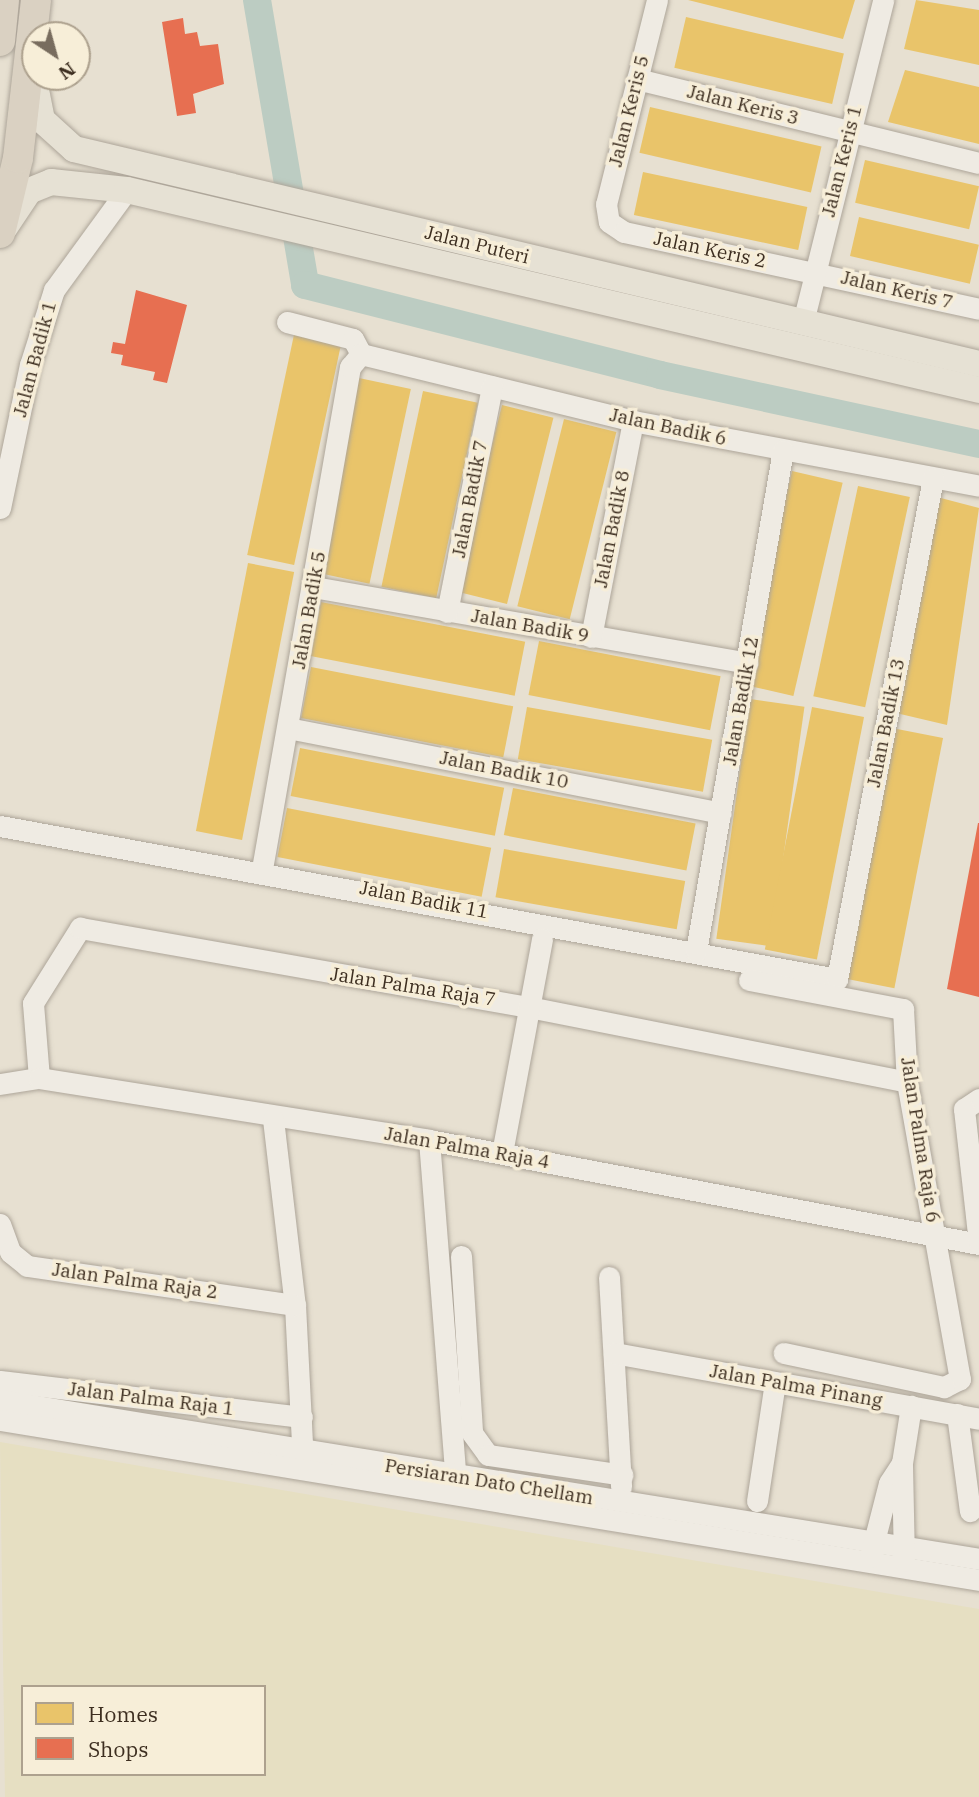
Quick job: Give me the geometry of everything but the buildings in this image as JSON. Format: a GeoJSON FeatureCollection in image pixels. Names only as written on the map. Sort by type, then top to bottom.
{"type":"FeatureCollection","features":[{"type":"Feature","properties":{"kind":"highway"},"geometry":{"type":"LineString","coordinates":[[0,41],[4,0]]}},
{"type":"Feature","properties":{"kind":"highway"},"geometry":{"type":"LineString","coordinates":[[35,21],[37,0]]}},
{"type":"Feature","properties":{"kind":"highway"},"geometry":{"type":"LineString","coordinates":[[0,235],[27,91]]}},
{"type":"Feature","properties":{"kind":"main road","name":"Jalan Puteri"},"geometry":{"type":"LineString","coordinates":[[37,91],[43,120],[74,149],[979,364]]}},
{"type":"Feature","properties":{"kind":"main road","name":"Jalan Puteri"},"geometry":{"type":"LineString","coordinates":[[0,235],[29,191],[51,182],[127,190],[979,390]]}},
{"type":"Feature","properties":{"kind":"main road"},"geometry":{"type":"LineString","coordinates":[[621,308],[628,282]]}},
{"type":"Feature","properties":{"kind":"street","name":"Jalan Keris 5"},"geometry":{"type":"LineString","coordinates":[[609,222],[606,204],[657,0]]}},
{"type":"Feature","properties":{"kind":"street","name":"Jalan Keris 1"},"geometry":{"type":"LineString","coordinates":[[803,321],[883,0]]}},
{"type":"Feature","properties":{"kind":"street","name":"Jalan Keris 3"},"geometry":{"type":"LineString","coordinates":[[637,79],[979,163]]}},
{"type":"Feature","properties":{"kind":"street","name":"Jalan Badik 1"},"geometry":{"type":"LineString","coordinates":[[0,508],[30,365],[54,290],[127,190]]}},
{"type":"Feature","properties":{"kind":"street","name":"Jalan Keris 2"},"geometry":{"type":"LineString","coordinates":[[609,222],[624,232],[814,272]]}},
{"type":"Feature","properties":{"kind":"street","name":"Jalan Keris 7"},"geometry":{"type":"LineString","coordinates":[[814,272],[979,309]]}},
{"type":"Feature","properties":{"kind":"street"},"geometry":{"type":"LineString","coordinates":[[287,322],[353,339],[361,354]]}},
{"type":"Feature","properties":{"kind":"street","name":"Jalan Badik 6"},"geometry":{"type":"LineString","coordinates":[[361,354],[633,421],[979,486]]}},
{"type":"Feature","properties":{"kind":"street","name":"Jalan Badik 5"},"geometry":{"type":"LineString","coordinates":[[262,869],[350,367],[361,354]]}},
{"type":"Feature","properties":{"kind":"street","name":"Jalan Badik 7"},"geometry":{"type":"LineString","coordinates":[[447,612],[492,386]]}},
{"type":"Feature","properties":{"kind":"street","name":"Jalan Badik 8"},"geometry":{"type":"LineString","coordinates":[[591,637],[633,421]]}},
{"type":"Feature","properties":{"kind":"street","name":"Jalan Badik 12"},"geometry":{"type":"LineString","coordinates":[[696,951],[783,450]]}},
{"type":"Feature","properties":{"kind":"street","name":"Jalan Badik 13"},"geometry":{"type":"LineString","coordinates":[[840,969],[933,478]]}},
{"type":"Feature","properties":{"kind":"street","name":"Jalan Badik 9"},"geometry":{"type":"LineString","coordinates":[[313,587],[747,663]]}},
{"type":"Feature","properties":{"kind":"street","name":"Jalan Badik 10"},"geometry":{"type":"LineString","coordinates":[[288,728],[721,813]]}},
{"type":"Feature","properties":{"kind":"street","name":"Jalan Badik 11"},"geometry":{"type":"LineString","coordinates":[[0,826],[262,869],[837,979],[840,969]]}},
{"type":"Feature","properties":{"kind":"street","name":"Jalan Palma Raja 7"},"geometry":{"type":"LineString","coordinates":[[39,1078],[33,1003],[80,928],[529,1007],[907,1082]]}},
{"type":"Feature","properties":{"kind":"street"},"geometry":{"type":"LineString","coordinates":[[502,1153],[542,939]]}},
{"type":"Feature","properties":{"kind":"street","name":"Jalan Palma Raja 6"},"geometry":{"type":"LineString","coordinates":[[749,980],[903,1009],[907,1082],[958,1384],[784,1353]]}},
{"type":"Feature","properties":{"kind":"street","name":"Jalan Palma Raja 4"},"geometry":{"type":"LineString","coordinates":[[0,1084],[39,1078],[273,1119],[429,1140],[933,1231],[979,1244]]}},
{"type":"Feature","properties":{"kind":"street"},"geometry":{"type":"LineString","coordinates":[[977,1099],[964,1109],[979,1244]]}},
{"type":"Feature","properties":{"kind":"street"},"geometry":{"type":"LineString","coordinates":[[273,1119],[295,1305],[303,1461]]}},
{"type":"Feature","properties":{"kind":"street"},"geometry":{"type":"LineString","coordinates":[[429,1140],[455,1473]]}},
{"type":"Feature","properties":{"kind":"street","name":"Jalan Palma Raja 2"},"geometry":{"type":"LineString","coordinates":[[0,1224],[10,1252],[27,1266],[295,1305]]}},
{"type":"Feature","properties":{"kind":"street"},"geometry":{"type":"LineString","coordinates":[[461,1256],[472,1433],[488,1455],[623,1475]]}},
{"type":"Feature","properties":{"kind":"street"},"geometry":{"type":"LineString","coordinates":[[609,1277],[623,1475],[619,1503]]}},
{"type":"Feature","properties":{"kind":"street","name":"Jalan Palma Pinang"},"geometry":{"type":"LineString","coordinates":[[614,1353],[979,1419]]}},
{"type":"Feature","properties":{"kind":"street","name":"Jalan Palma Raja 1"},"geometry":{"type":"LineString","coordinates":[[0,1381],[302,1418]]}},
{"type":"Feature","properties":{"kind":"street"},"geometry":{"type":"LineString","coordinates":[[757,1501],[775,1382]]}},
{"type":"Feature","properties":{"kind":"street","name":"Persiaran Dato Chellam"},"geometry":{"type":"LineString","coordinates":[[0,1400],[303,1461],[455,1473],[871,1553]]}},
{"type":"Feature","properties":{"kind":"street"},"geometry":{"type":"LineString","coordinates":[[904,1558],[902,1462],[911,1406]]}},
{"type":"Feature","properties":{"kind":"street"},"geometry":{"type":"LineString","coordinates":[[957,1414],[971,1511]]}},
{"type":"Feature","properties":{"kind":"street","name":"Persiaran Dato Chellam"},"geometry":{"type":"LineString","coordinates":[[0,1420],[303,1461],[904,1558],[979,1580]]}},
{"type":"Feature","properties":{"kind":"street"},"geometry":{"type":"LineString","coordinates":[[871,1553],[889,1483],[902,1462]]}},
{"type":"Feature","properties":{"kind":"street","name":"Persiaran Dato Chellam"},"geometry":{"type":"LineString","coordinates":[[904,1558],[979,1559]]}},
{"type":"Feature","properties":{"kind":"shaded area"},"geometry":{"type":"Polygon","coordinates":[[[0,1442],[979,1609],[979,1797],[5,1797],[0,1442]]]}},
{"type":"Feature","properties":{"kind":"waterway"},"geometry":{"type":"LineString","coordinates":[[257,0],[305,285],[660,375],[979,444]]}}]}
